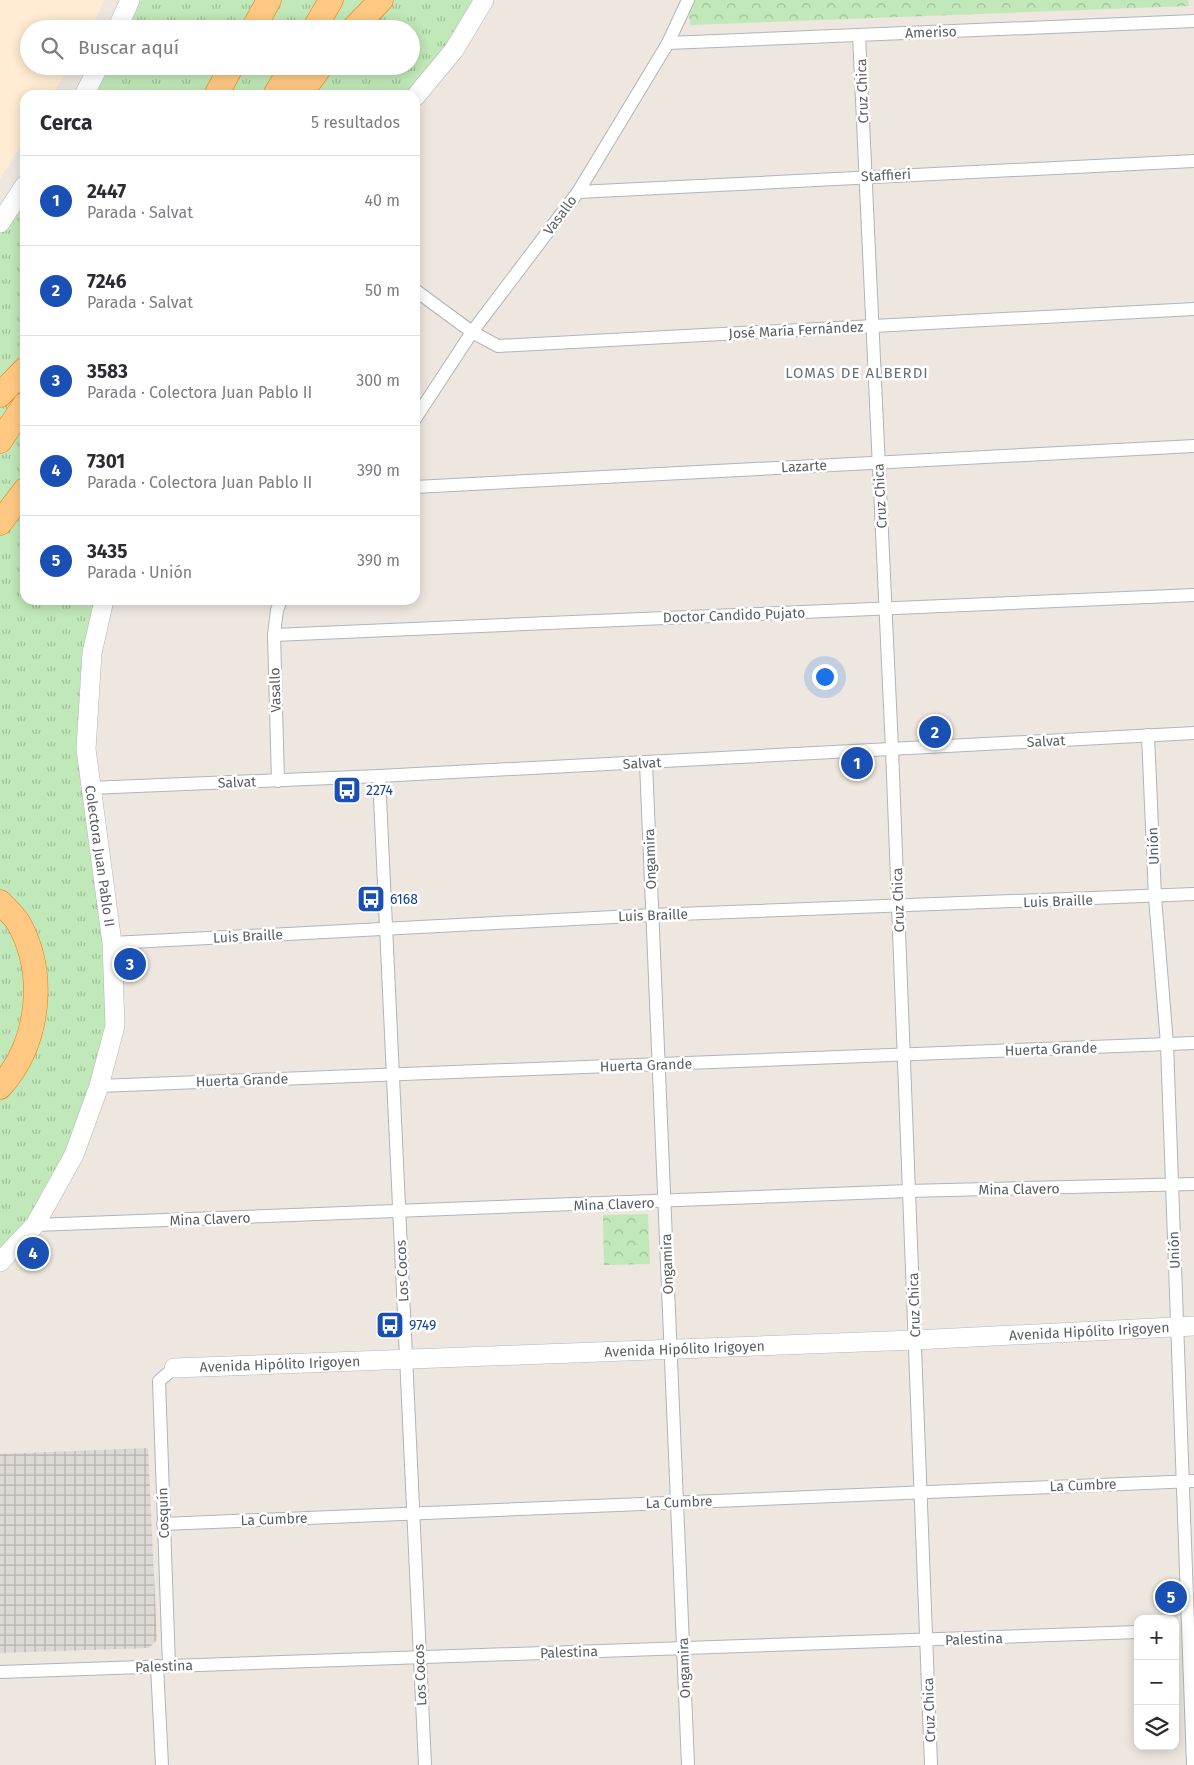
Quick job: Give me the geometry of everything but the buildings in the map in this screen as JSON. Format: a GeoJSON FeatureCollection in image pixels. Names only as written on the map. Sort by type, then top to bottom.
{"type":"FeatureCollection","features":[{"type":"Feature","properties":{"kind":"highway"},"geometry":{"type":"LineString","coordinates":[[258,20],[269,0]]}},
{"type":"Feature","properties":{"kind":"highway"},"geometry":{"type":"LineString","coordinates":[[319,20],[331,0]]}},
{"type":"Feature","properties":{"kind":"highway"},"geometry":{"type":"LineString","coordinates":[[362,20],[381,0]]}},
{"type":"Feature","properties":{"kind":"highway"},"geometry":{"type":"LineString","coordinates":[[219,90],[227,75]]}},
{"type":"Feature","properties":{"kind":"highway"},"geometry":{"type":"LineString","coordinates":[[278,90],[287,75]]}},
{"type":"Feature","properties":{"kind":"highway"},"geometry":{"type":"LineString","coordinates":[[304,90],[314,75]]}},
{"type":"Feature","properties":{"kind":"highway"},"geometry":{"type":"LineString","coordinates":[[0,395],[20,374]]}},
{"type":"Feature","properties":{"kind":"highway"},"geometry":{"type":"LineString","coordinates":[[0,442],[20,412]]}},
{"type":"Feature","properties":{"kind":"highway"},"geometry":{"type":"LineString","coordinates":[[0,523],[20,497]]}},
{"type":"Feature","properties":{"kind":"highway"},"geometry":{"type":"LineString","coordinates":[[0,902],[17,921],[32,955],[36,992],[33,1021],[24,1050],[9,1077],[0,1087]]}},
{"type":"Feature","properties":{"kind":"street"},"geometry":{"type":"LineString","coordinates":[[120,20],[130,0]]}},
{"type":"Feature","properties":{"kind":"street"},"geometry":{"type":"LineString","coordinates":[[420,91],[454,50],[484,0]]}},
{"type":"Feature","properties":{"kind":"street","name":"Vasallo"},"geometry":{"type":"LineString","coordinates":[[420,411],[472,332],[578,192],[668,43],[688,0]]}},
{"type":"Feature","properties":{"kind":"street","name":"Ameriso"},"geometry":{"type":"LineString","coordinates":[[668,43],[1194,21]]}},
{"type":"Feature","properties":{"kind":"street","name":"Cruz Chica"},"geometry":{"type":"LineString","coordinates":[[859,36],[892,749],[931,1765]]}},
{"type":"Feature","properties":{"kind":"street"},"geometry":{"type":"LineString","coordinates":[[87,90],[94,75]]}},
{"type":"Feature","properties":{"kind":"street","name":"Staffieri"},"geometry":{"type":"LineString","coordinates":[[578,192],[865,176],[1194,161]]}},
{"type":"Feature","properties":{"kind":"street"},"geometry":{"type":"LineString","coordinates":[[0,223],[20,193]]}},
{"type":"Feature","properties":{"kind":"street","name":"José María Fernández"},"geometry":{"type":"LineString","coordinates":[[420,294],[472,332],[498,346],[1194,309]]}},
{"type":"Feature","properties":{"kind":"street","name":"Lazarte"},"geometry":{"type":"LineString","coordinates":[[420,487],[1194,446]]}},
{"type":"Feature","properties":{"kind":"street","name":"Doctor Candido Pujato"},"geometry":{"type":"LineString","coordinates":[[274,635],[1194,595]]}},
{"type":"Feature","properties":{"kind":"street","name":"Colectora Juan Pablo II"},"geometry":{"type":"LineString","coordinates":[[0,1262],[35,1226],[74,1156],[99,1086],[115,1026],[112,943],[86,749],[92,662],[103,605]]}},
{"type":"Feature","properties":{"kind":"street","name":"Vasallo"},"geometry":{"type":"LineString","coordinates":[[278,781],[274,635],[279,605]]}},
{"type":"Feature","properties":{"kind":"street","name":"Salvat"},"geometry":{"type":"LineString","coordinates":[[90,788],[278,781],[1194,733]]}},
{"type":"Feature","properties":{"kind":"street","name":"Unión"},"geometry":{"type":"LineString","coordinates":[[1148,735],[1155,897],[1167,1044],[1171,1185],[1185,1326],[1188,1481],[1186,1630],[1193,1765]]}},
{"type":"Feature","properties":{"kind":"street","name":"Ongamira"},"geometry":{"type":"LineString","coordinates":[[646,762],[688,1765]]}},
{"type":"Feature","properties":{"kind":"street","name":"Los Cocos"},"geometry":{"type":"LineString","coordinates":[[378,776],[424,1765]]}},
{"type":"Feature","properties":{"kind":"street","name":"Luis Braille"},"geometry":{"type":"LineString","coordinates":[[112,943],[652,915],[898,907],[1194,894]]}},
{"type":"Feature","properties":{"kind":"street","name":"Huerta Grande"},"geometry":{"type":"LineString","coordinates":[[99,1086],[1194,1043]]}},
{"type":"Feature","properties":{"kind":"street","name":"Mina Clavero"},"geometry":{"type":"LineString","coordinates":[[35,1226],[909,1191],[1194,1184]]}},
{"type":"Feature","properties":{"kind":"street","name":"Avenida Hipólito Irigoyen"},"geometry":{"type":"LineString","coordinates":[[174,1368],[915,1340],[1185,1326]]}},
{"type":"Feature","properties":{"kind":"street","name":"Cosquín"},"geometry":{"type":"LineString","coordinates":[[162,1765],[164,1524],[159,1381],[174,1368]]}},
{"type":"Feature","properties":{"kind":"street","name":"La Cumbre"},"geometry":{"type":"LineString","coordinates":[[164,1524],[1188,1481]]}},
{"type":"Feature","properties":{"kind":"street","name":"Palestina"},"geometry":{"type":"LineString","coordinates":[[0,1672],[926,1641],[1134,1632]]}},
{"type":"Feature","properties":{"kind":"shaded area"},"geometry":{"type":"Polygon","coordinates":[[[0,0],[104,0],[95,20],[20,20],[20,75],[64,75],[56,90],[20,90],[20,148],[0,179],[0,0]]]}},
{"type":"Feature","properties":{"kind":"shaded area"},"geometry":{"type":"Polygon","coordinates":[[[148,1448],[157,1640],[149,1648],[0,1653],[0,1454],[148,1448]]]}},
{"type":"Feature","properties":{"kind":"green space"},"geometry":{"type":"Polygon","coordinates":[[[130,0],[484,0],[419,90],[87,90],[94,75],[420,75],[420,20],[121,20],[130,0]]]}},
{"type":"Feature","properties":{"kind":"green space"},"geometry":{"type":"Polygon","coordinates":[[[695,0],[1188,0],[1189,6],[691,25],[688,14],[695,0]]]}},
{"type":"Feature","properties":{"kind":"green space"},"geometry":{"type":"Polygon","coordinates":[[[20,193],[20,605],[103,605],[86,749],[115,1026],[74,1155],[0,1262],[0,223],[20,193]]]}},
{"type":"Feature","properties":{"kind":"green space"},"geometry":{"type":"Polygon","coordinates":[[[648,1214],[650,1264],[604,1265],[603,1215],[648,1214]]]}},
{"type":"Feature","properties":{"kind":"place","name":"7246"},"geometry":{"type":"Point","coordinates":[935,732]}},
{"type":"Feature","properties":{"kind":"place","name":"2447"},"geometry":{"type":"Point","coordinates":[857,763]}},
{"type":"Feature","properties":{"kind":"place","name":"2274"},"geometry":{"type":"Point","coordinates":[347,790]}},
{"type":"Feature","properties":{"kind":"place","name":"6168"},"geometry":{"type":"Point","coordinates":[371,899]}},
{"type":"Feature","properties":{"kind":"place","name":"3583"},"geometry":{"type":"Point","coordinates":[130,964]}},
{"type":"Feature","properties":{"kind":"place","name":"7301"},"geometry":{"type":"Point","coordinates":[33,1253]}},
{"type":"Feature","properties":{"kind":"place","name":"9749"},"geometry":{"type":"Point","coordinates":[390,1325]}},
{"type":"Feature","properties":{"kind":"place","name":"3435"},"geometry":{"type":"Point","coordinates":[1171,1597]}},
{"type":"Feature","properties":{"kind":"district","name":"LOMAS DE ALBERDI"},"geometry":{"type":"Point","coordinates":[857,373]}}]}
